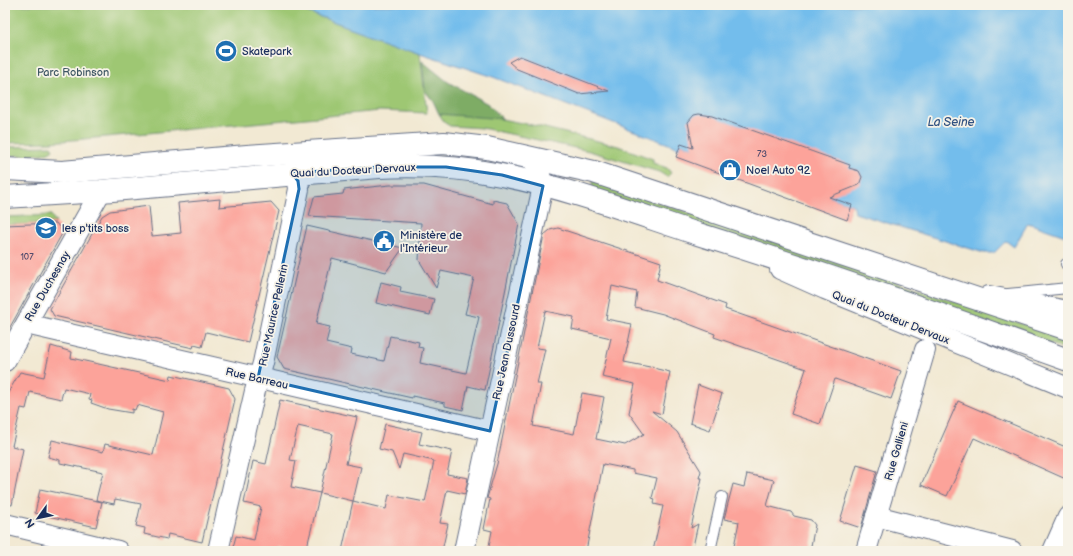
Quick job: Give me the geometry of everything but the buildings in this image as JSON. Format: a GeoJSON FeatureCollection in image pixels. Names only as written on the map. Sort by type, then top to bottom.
{"type":"FeatureCollection","features":[{"type":"Feature","properties":{"kind":"main road"},"geometry":{"type":"LineString","coordinates":[[9,170],[70,171],[433,143],[462,144],[594,172],[964,293],[1068,329]]}},
{"type":"Feature","properties":{"kind":"main road","name":"Quai du Docteur Dervaux"},"geometry":{"type":"LineString","coordinates":[[5,197],[102,191],[292,173],[379,167],[423,166],[476,170],[543,186],[716,240],[943,315],[1068,360]]}},
{"type":"Feature","properties":{"kind":"street","name":"Rue Jean Dussourd"},"geometry":{"type":"LineString","coordinates":[[464,551],[543,186],[538,168],[529,157]]}},
{"type":"Feature","properties":{"kind":"street","name":"Rue Maurice Pellerin"},"geometry":{"type":"LineString","coordinates":[[218,551],[258,378],[299,189],[298,181],[292,173]]}},
{"type":"Feature","properties":{"kind":"street","name":"Rue Duchesnay"},"geometry":{"type":"LineString","coordinates":[[5,361],[102,191]]}},
{"type":"Feature","properties":{"kind":"street","name":"Quai du Docteur Dervaux"},"geometry":{"type":"LineString","coordinates":[[716,240],[825,289],[928,342],[1068,388]]}},
{"type":"Feature","properties":{"kind":"street"},"geometry":{"type":"LineString","coordinates":[[964,293],[989,296],[1068,311]]}},
{"type":"Feature","properties":{"kind":"street","name":"Rue Barreau"},"geometry":{"type":"LineString","coordinates":[[26,324],[490,431]]}},
{"type":"Feature","properties":{"kind":"street","name":"Rue Gallieni"},"geometry":{"type":"LineString","coordinates":[[866,551],[928,342]]}},
{"type":"Feature","properties":{"kind":"street"},"geometry":{"type":"LineString","coordinates":[[876,516],[1012,551]]}},
{"type":"Feature","properties":{"kind":"street"},"geometry":{"type":"LineString","coordinates":[[1053,551],[1068,517]]}},
{"type":"Feature","properties":{"kind":"street"},"geometry":{"type":"LineString","coordinates":[[5,524],[118,551]]}},
{"type":"Feature","properties":{"kind":"lane"},"geometry":{"type":"LineString","coordinates":[[989,296],[1068,288]]}},
{"type":"Feature","properties":{"kind":"lane"},"geometry":{"type":"LineString","coordinates":[[710,551],[722,497]]}},
{"type":"Feature","properties":{"kind":"highlighted area"},"geometry":{"type":"Polygon","coordinates":[[[379,167],[446,167],[502,175],[543,186],[490,431],[258,378],[299,189],[298,181],[292,173],[379,167]]]}},
{"type":"Feature","properties":{"kind":"green space","name":"Parc Robinson"},"geometry":{"type":"Polygon","coordinates":[[[5,5],[288,5],[420,53],[427,113],[380,111],[51,142],[5,143],[5,5]]]}},
{"type":"Feature","properties":{"kind":"green space"},"geometry":{"type":"Polygon","coordinates":[[[422,61],[448,82],[488,104],[503,119],[439,114],[433,101],[425,91],[422,61]]]}},
{"type":"Feature","properties":{"kind":"green space"},"geometry":{"type":"Polygon","coordinates":[[[439,114],[491,117],[537,126],[618,146],[653,159],[653,163],[667,168],[671,173],[667,177],[659,172],[589,151],[482,128],[450,126],[445,123],[439,114]]]}},
{"type":"Feature","properties":{"kind":"green space"},"geometry":{"type":"Polygon","coordinates":[[[51,146],[53,149],[49,152],[37,155],[5,155],[5,147],[51,146]]]}},
{"type":"Feature","properties":{"kind":"green space"},"geometry":{"type":"Polygon","coordinates":[[[593,181],[1068,339],[1068,350],[591,190],[593,181]]]}},
{"type":"Feature","properties":{"kind":"green space"},"geometry":{"type":"Polygon","coordinates":[[[51,215],[56,223],[5,225],[5,217],[51,215]]]}},
{"type":"Feature","properties":{"kind":"water","name":"La Seine"},"geometry":{"type":"Polygon","coordinates":[[[288,5],[1068,5],[1068,237],[1028,223],[1014,247],[1006,241],[994,253],[984,253],[855,213],[854,206],[852,205],[681,144],[679,148],[493,77],[420,53],[288,5]]]}},
{"type":"Feature","properties":{"kind":"place","name":"Skatepark"},"geometry":{"type":"Point","coordinates":[226,51]}},
{"type":"Feature","properties":{"kind":"place","name":"Noel Auto 92"},"geometry":{"type":"Point","coordinates":[730,170]}},
{"type":"Feature","properties":{"kind":"place","name":"les p'tits boss"},"geometry":{"type":"Point","coordinates":[46,228]}},
{"type":"Feature","properties":{"kind":"place","name":"Ministère de l'Intérieur"},"geometry":{"type":"Point","coordinates":[384,241]}}]}
